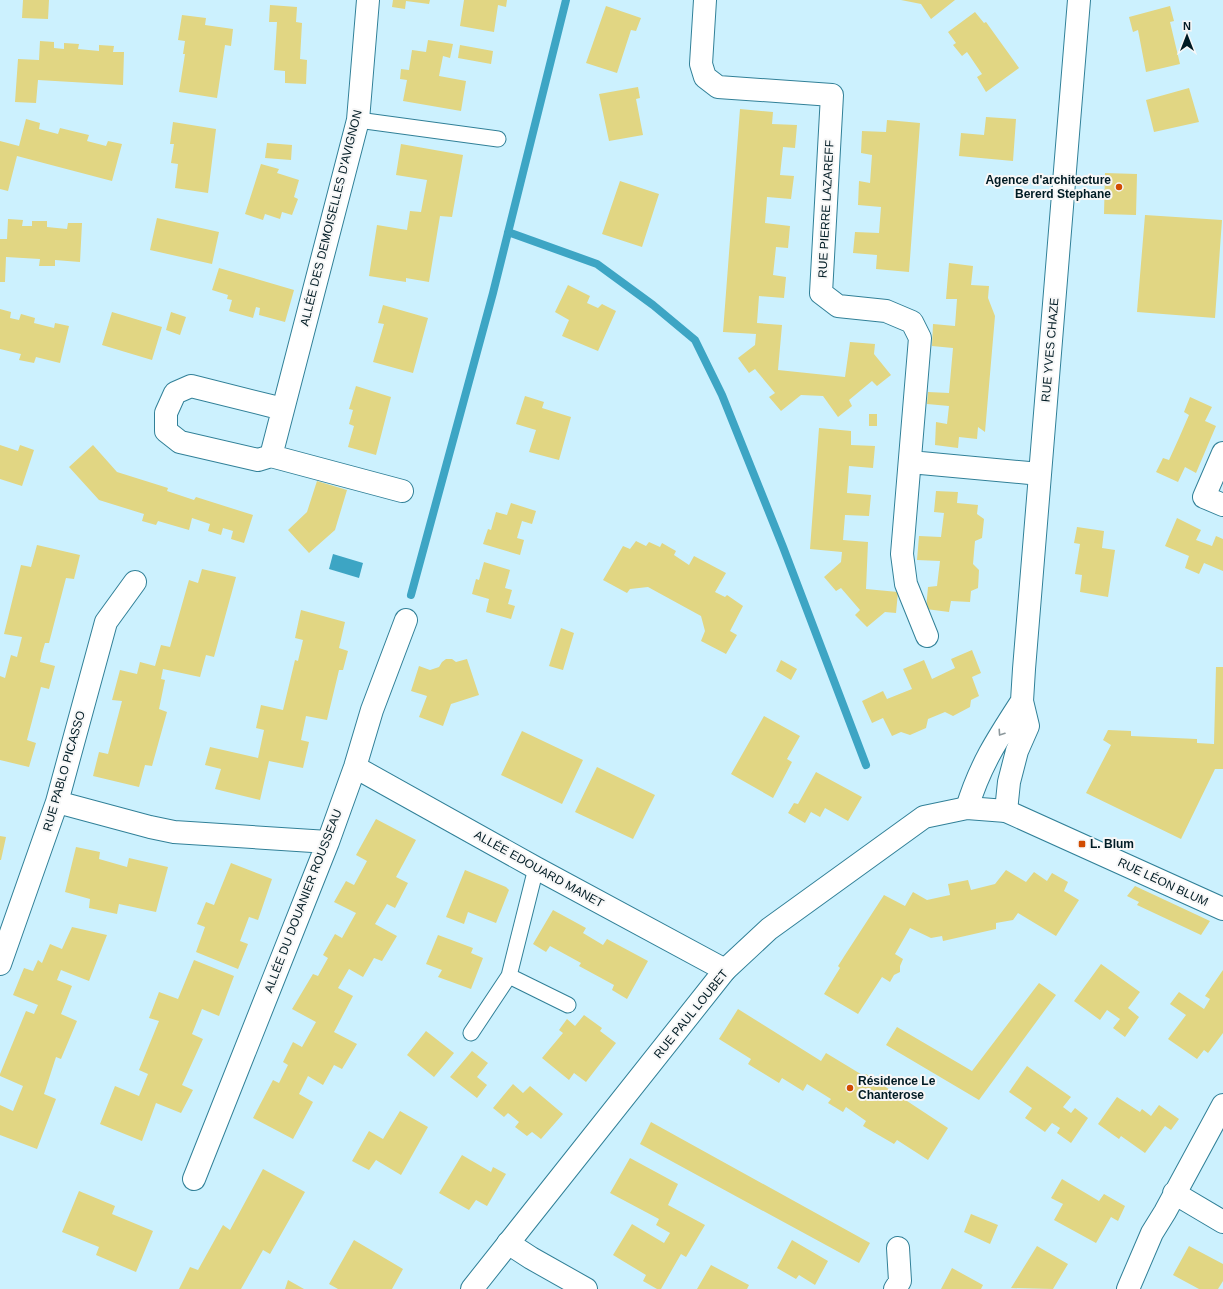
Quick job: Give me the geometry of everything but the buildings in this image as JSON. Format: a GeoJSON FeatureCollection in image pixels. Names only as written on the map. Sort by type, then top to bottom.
{"type":"FeatureCollection","features":[{"type":"Feature","properties":{"kind":"street","name":"ALLÉE DES DEMOISELLES D'AVIGNON"},"geometry":{"type":"LineString","coordinates":[[271,456],[358,120],[368,0]]}},
{"type":"Feature","properties":{"kind":"street","name":"RUE PIERRE LAZAREFF"},"geometry":{"type":"LineString","coordinates":[[705,0],[701,64],[705,77],[718,87],[832,95],[821,293],[838,306],[886,311],[912,322],[920,338],[910,462]]}},
{"type":"Feature","properties":{"kind":"street","name":"RUE YVES CHAZE"},"geometry":{"type":"LineString","coordinates":[[1006,811],[1009,782],[1018,751],[1028,726],[1022,701],[1079,0]]}},
{"type":"Feature","properties":{"kind":"street"},"geometry":{"type":"LineString","coordinates":[[283,409],[191,386],[175,394],[166,413],[166,431],[180,442],[258,460],[271,456],[402,491]]}},
{"type":"Feature","properties":{"kind":"street"},"geometry":{"type":"LineString","coordinates":[[1223,453],[1204,497],[1223,505]]}},
{"type":"Feature","properties":{"kind":"street"},"geometry":{"type":"LineString","coordinates":[[927,636],[906,584],[902,554],[910,462],[1040,474]]}},
{"type":"Feature","properties":{"kind":"street","name":"RUE PABLO PICASSO"},"geometry":{"type":"LineString","coordinates":[[0,964],[58,802],[106,622],[135,582]]}},
{"type":"Feature","properties":{"kind":"street","name":"ALLÉE DU DOUANIER ROUSSEAU"},"geometry":{"type":"LineString","coordinates":[[194,1179],[328,842],[355,767],[372,710],[406,620]]}},
{"type":"Feature","properties":{"kind":"street","name":"RUE YVES CHAZE"},"geometry":{"type":"LineString","coordinates":[[968,808],[973,787],[990,749],[1022,701]]}},
{"type":"Feature","properties":{"kind":"street","name":"ALLÉE EDOUARD MANET"},"geometry":{"type":"LineString","coordinates":[[355,767],[536,868],[725,970]]}},
{"type":"Feature","properties":{"kind":"street"},"geometry":{"type":"LineString","coordinates":[[58,802],[174,832],[328,842]]}},
{"type":"Feature","properties":{"kind":"street","name":"RUE LÉON BLUM"},"geometry":{"type":"LineString","coordinates":[[968,808],[1006,811],[1223,909]]}},
{"type":"Feature","properties":{"kind":"street","name":"RUE PAUL LOUBET"},"geometry":{"type":"LineString","coordinates":[[472,1289],[725,970],[769,930],[924,817],[968,808]]}},
{"type":"Feature","properties":{"kind":"street"},"geometry":{"type":"LineString","coordinates":[[1128,1289],[1152,1233],[1166,1212],[1174,1193],[1223,1105]]}},
{"type":"Feature","properties":{"kind":"street"},"geometry":{"type":"LineString","coordinates":[[1174,1193],[1223,1222]]}},
{"type":"Feature","properties":{"kind":"street"},"geometry":{"type":"LineString","coordinates":[[508,1243],[531,1258],[586,1289]]}},
{"type":"Feature","properties":{"kind":"street"},"geometry":{"type":"LineString","coordinates":[[896,1289],[900,1281],[898,1248]]}},
{"type":"Feature","properties":{"kind":"lane"},"geometry":{"type":"LineString","coordinates":[[358,120],[498,139]]}},
{"type":"Feature","properties":{"kind":"lane"},"geometry":{"type":"LineString","coordinates":[[471,1033],[509,976],[536,868]]}},
{"type":"Feature","properties":{"kind":"lane"},"geometry":{"type":"LineString","coordinates":[[509,976],[568,1005]]}},
{"type":"Feature","properties":{"kind":"water"},"geometry":{"type":"Polygon","coordinates":[[[333,554],[363,563],[359,578],[329,569],[333,554]]]}},
{"type":"Feature","properties":{"kind":"waterway"},"geometry":{"type":"LineString","coordinates":[[411,595],[493,293],[566,0]]}},
{"type":"Feature","properties":{"kind":"waterway"},"geometry":{"type":"LineString","coordinates":[[508,232],[597,264],[653,305],[695,340],[722,395],[783,547],[866,765]]}},
{"type":"Feature","properties":{"kind":"place","name":"Agence d'architecture Bererd Stephane"},"geometry":{"type":"Point","coordinates":[1119,187]}},
{"type":"Feature","properties":{"kind":"place","name":"L. Blum"},"geometry":{"type":"Point","coordinates":[1082,844]}},
{"type":"Feature","properties":{"kind":"place","name":"Résidence Le Chanterose"},"geometry":{"type":"Point","coordinates":[850,1088]}}]}
